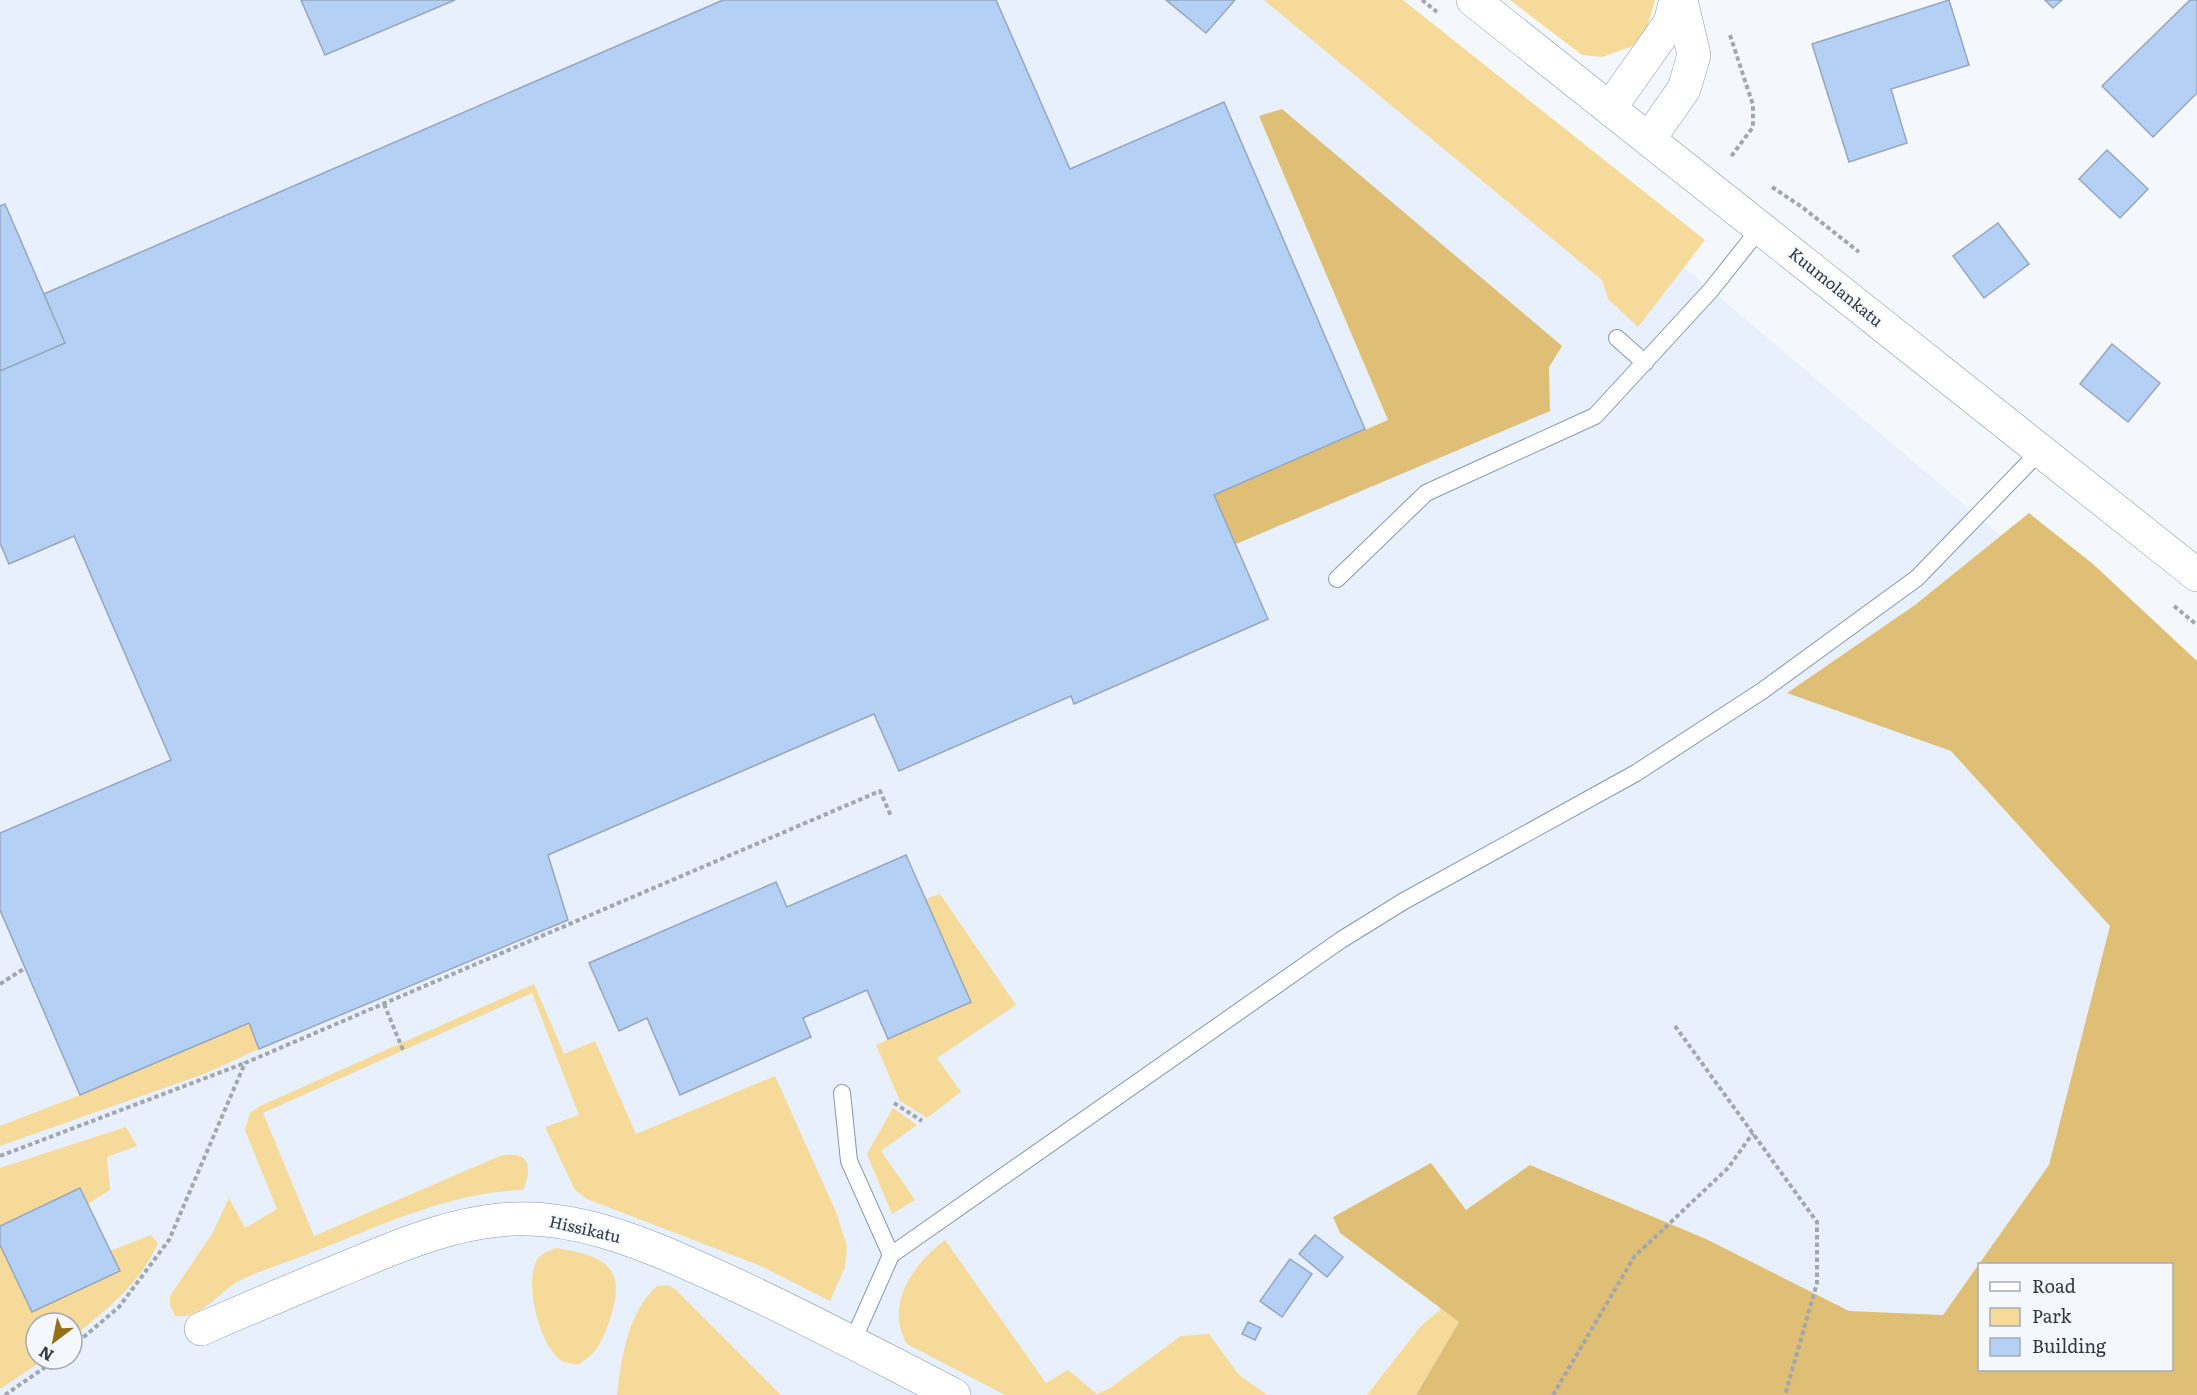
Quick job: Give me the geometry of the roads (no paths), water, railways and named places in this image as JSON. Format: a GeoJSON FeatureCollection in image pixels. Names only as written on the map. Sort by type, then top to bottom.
{"type":"FeatureCollection","features":[{"type":"Feature","properties":{"kind":"street","name":"Kuumolankatu"},"geometry":{"type":"LineString","coordinates":[[1473,0],[2197,575]]}},
{"type":"Feature","properties":{"kind":"street"},"geometry":{"type":"LineString","coordinates":[[1610,108],[1670,22],[1676,0]]}},
{"type":"Feature","properties":{"kind":"street"},"geometry":{"type":"LineString","coordinates":[[1649,139],[1684,89],[1694,55],[1681,0]]}},
{"type":"Feature","properties":{"kind":"street","name":"Hissikatu"},"geometry":{"type":"LineString","coordinates":[[201,1329],[429,1235],[485,1221],[528,1218],[589,1227],[664,1252],[768,1300],[954,1395]]}},
{"type":"Feature","properties":{"kind":"lane"},"geometry":{"type":"LineString","coordinates":[[1337,579],[1426,493],[1595,416],[1711,290],[1761,227]]}},
{"type":"Feature","properties":{"kind":"lane"},"geometry":{"type":"LineString","coordinates":[[1617,338],[1645,363]]}},
{"type":"Feature","properties":{"kind":"lane"},"geometry":{"type":"LineString","coordinates":[[852,1343],[891,1255],[1341,940],[1404,902],[1636,773],[1762,691],[1917,578],[2041,450]]}},
{"type":"Feature","properties":{"kind":"lane"},"geometry":{"type":"LineString","coordinates":[[843,1093],[849,1161],[891,1255]]}}]}
